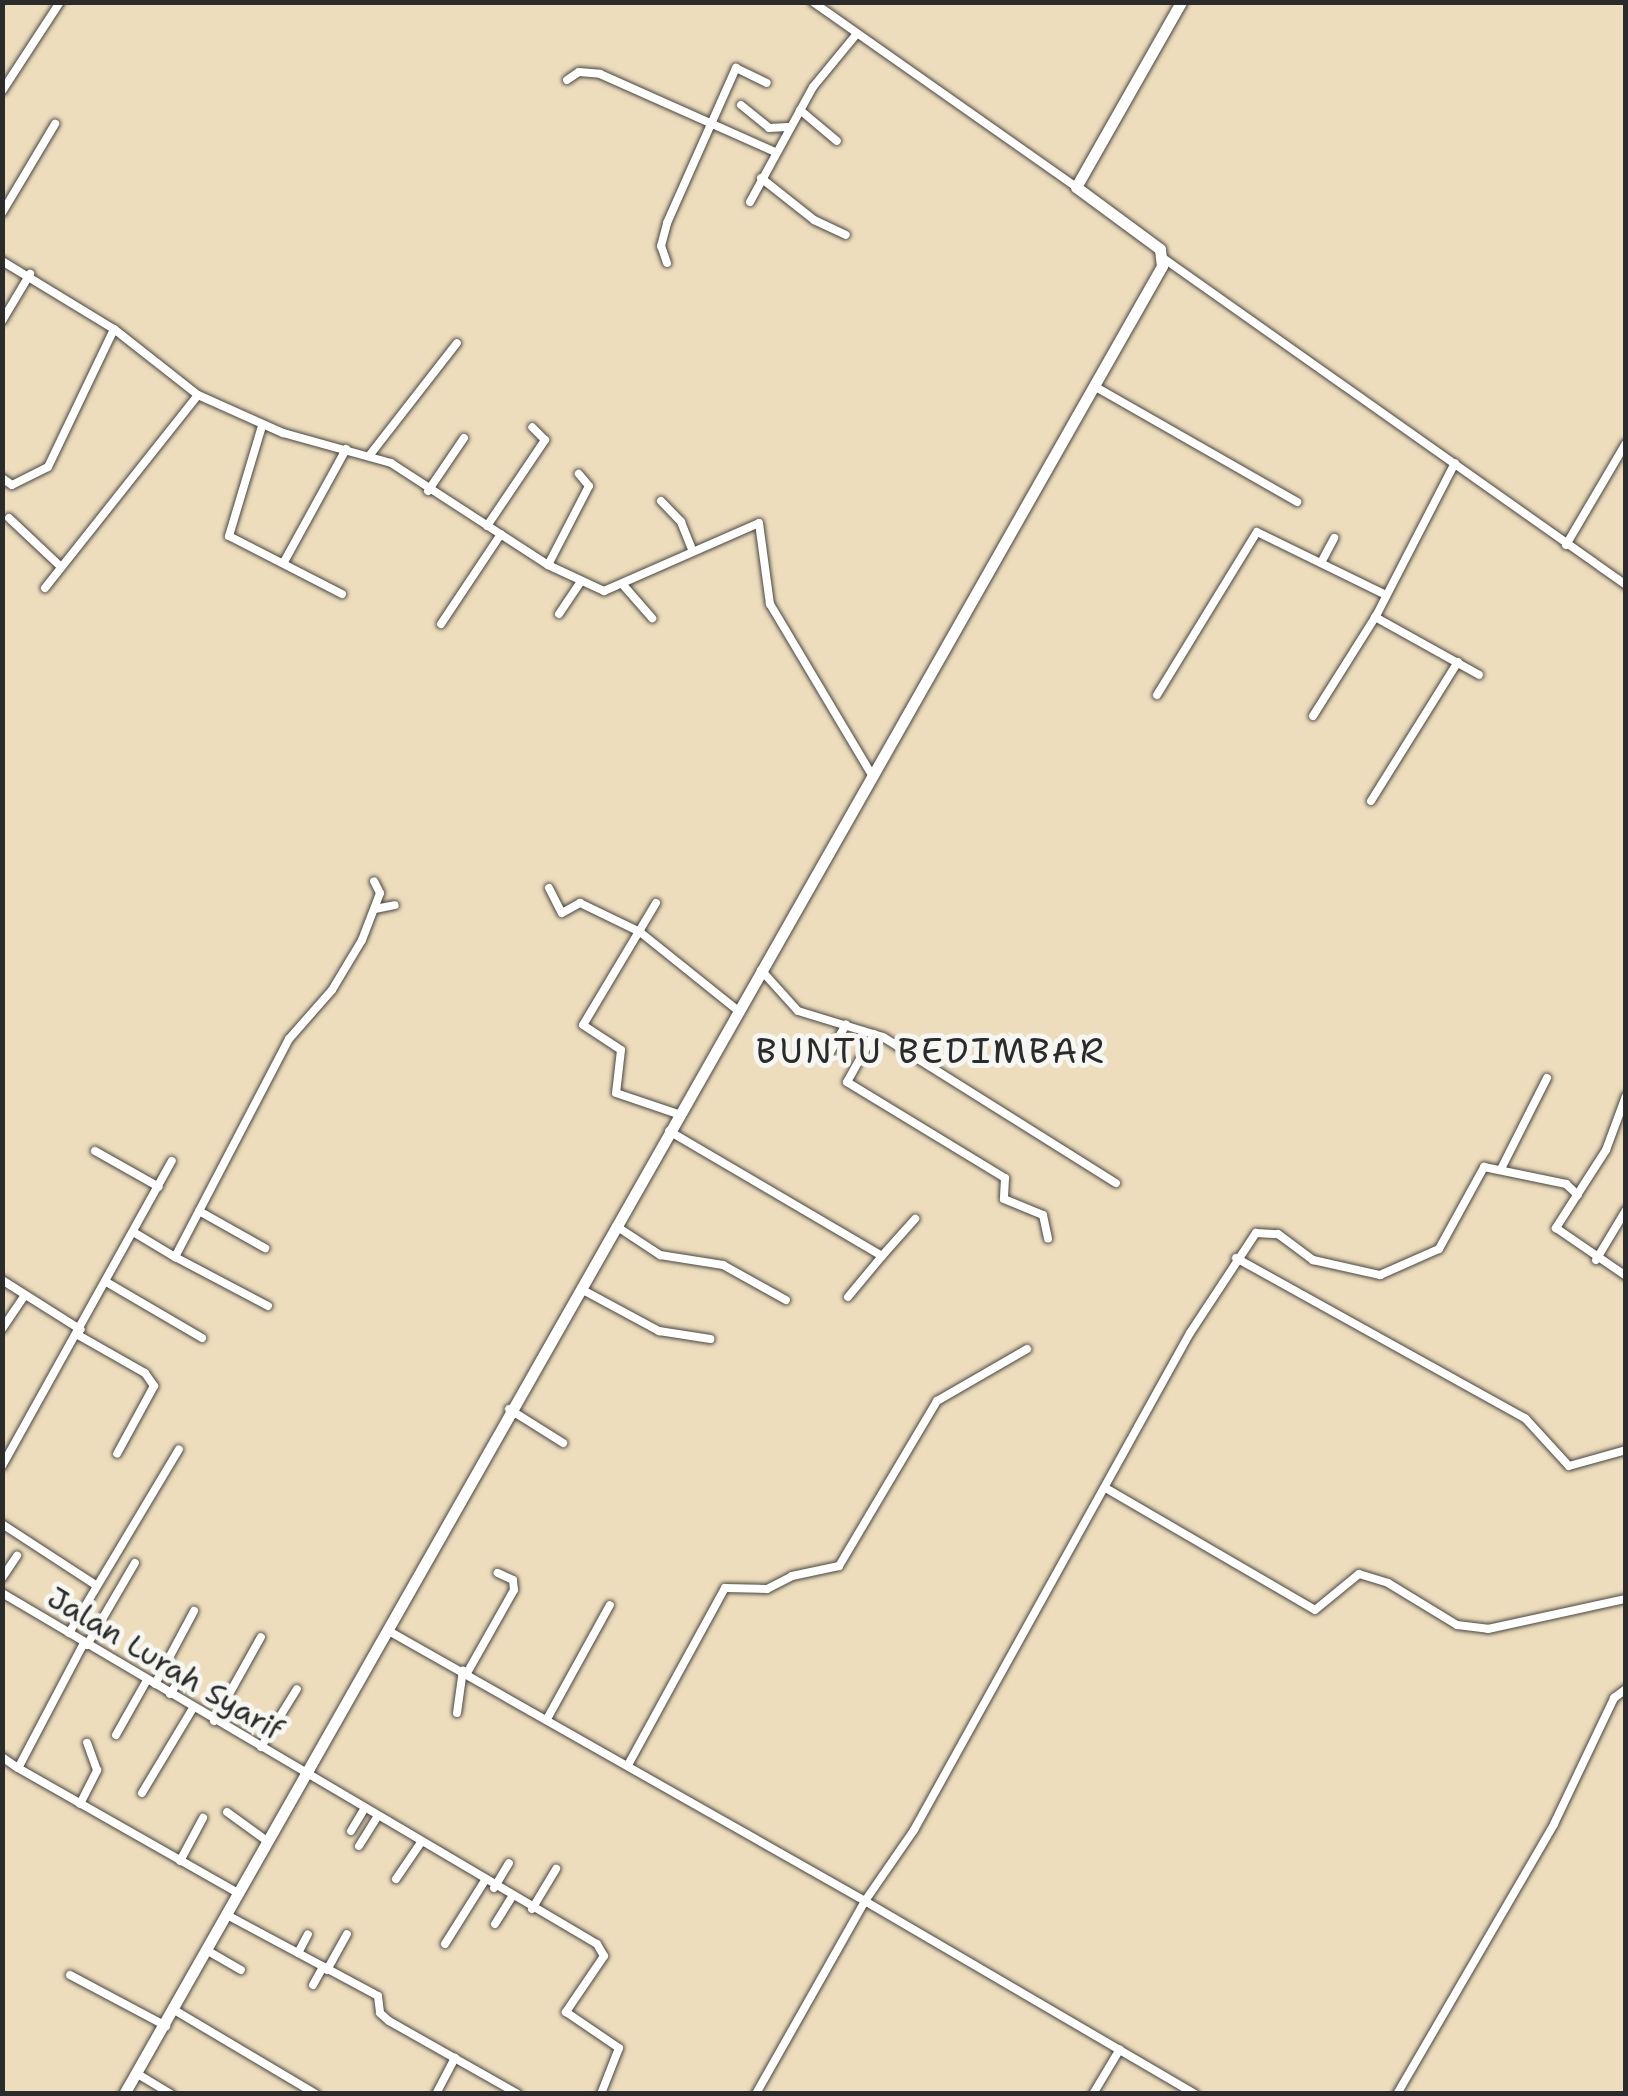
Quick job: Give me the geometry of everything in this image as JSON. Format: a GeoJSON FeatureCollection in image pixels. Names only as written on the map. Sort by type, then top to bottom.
{"type":"FeatureCollection","features":[{"type":"Feature","properties":{"kind":"street"},"geometry":{"type":"LineString","coordinates":[[2,91],[60,2]]}},
{"type":"Feature","properties":{"kind":"street"},"geometry":{"type":"LineString","coordinates":[[812,2],[1160,248],[1163,258],[1626,586]]}},
{"type":"Feature","properties":{"kind":"street"},"geometry":{"type":"LineString","coordinates":[[1076,188],[1181,2]]}},
{"type":"Feature","properties":{"kind":"street"},"geometry":{"type":"LineString","coordinates":[[750,202],[788,127],[855,36]]}},
{"type":"Feature","properties":{"kind":"street"},"geometry":{"type":"LineString","coordinates":[[667,263],[661,246],[667,223],[736,68],[767,83]]}},
{"type":"Feature","properties":{"kind":"street"},"geometry":{"type":"LineString","coordinates":[[567,80],[579,72],[600,74],[773,151]]}},
{"type":"Feature","properties":{"kind":"street"},"geometry":{"type":"LineString","coordinates":[[742,106],[770,128],[788,127]]}},
{"type":"Feature","properties":{"kind":"street"},"geometry":{"type":"LineString","coordinates":[[800,110],[837,140]]}},
{"type":"Feature","properties":{"kind":"street"},"geometry":{"type":"LineString","coordinates":[[2,213],[55,124]]}},
{"type":"Feature","properties":{"kind":"street"},"geometry":{"type":"LineString","coordinates":[[761,178],[814,220],[846,235]]}},
{"type":"Feature","properties":{"kind":"street"},"geometry":{"type":"LineString","coordinates":[[124,2094],[176,2011],[304,1773],[616,1226],[734,1008],[1094,386],[1163,258]]}},
{"type":"Feature","properties":{"kind":"street"},"geometry":{"type":"LineString","coordinates":[[2,261],[30,274],[114,330],[198,395],[262,426],[391,462],[428,490],[548,565],[604,590],[624,586],[752,522],[761,525],[770,604],[873,766]]}},
{"type":"Feature","properties":{"kind":"street"},"geometry":{"type":"LineString","coordinates":[[2,321],[30,274]]}},
{"type":"Feature","properties":{"kind":"street"},"geometry":{"type":"LineString","coordinates":[[2,478],[12,485],[54,459],[114,330]]}},
{"type":"Feature","properties":{"kind":"street"},"geometry":{"type":"LineString","coordinates":[[369,456],[457,343]]}},
{"type":"Feature","properties":{"kind":"street"},"geometry":{"type":"LineString","coordinates":[[1094,386],[1298,502]]}},
{"type":"Feature","properties":{"kind":"street"},"geometry":{"type":"LineString","coordinates":[[44,588],[198,395]]}},
{"type":"Feature","properties":{"kind":"street"},"geometry":{"type":"LineString","coordinates":[[262,426],[229,536],[342,594]]}},
{"type":"Feature","properties":{"kind":"street"},"geometry":{"type":"LineString","coordinates":[[487,526],[545,440],[532,427]]}},
{"type":"Feature","properties":{"kind":"street"},"geometry":{"type":"LineString","coordinates":[[428,490],[464,438]]}},
{"type":"Feature","properties":{"kind":"street"},"geometry":{"type":"LineString","coordinates":[[1566,545],[1626,443]]}},
{"type":"Feature","properties":{"kind":"street"},"geometry":{"type":"LineString","coordinates":[[284,562],[346,450]]}},
{"type":"Feature","properties":{"kind":"street"},"geometry":{"type":"LineString","coordinates":[[1313,716],[1375,617],[1455,463]]}},
{"type":"Feature","properties":{"kind":"street"},"geometry":{"type":"LineString","coordinates":[[548,565],[589,486],[578,474]]}},
{"type":"Feature","properties":{"kind":"street"},"geometry":{"type":"LineString","coordinates":[[661,501],[681,522],[692,549]]}},
{"type":"Feature","properties":{"kind":"street"},"geometry":{"type":"LineString","coordinates":[[9,518],[61,567]]}},
{"type":"Feature","properties":{"kind":"street"},"geometry":{"type":"LineString","coordinates":[[1157,694],[1258,532],[1323,560],[1384,594]]}},
{"type":"Feature","properties":{"kind":"street"},"geometry":{"type":"LineString","coordinates":[[441,624],[501,534]]}},
{"type":"Feature","properties":{"kind":"street"},"geometry":{"type":"LineString","coordinates":[[1323,560],[1334,538]]}},
{"type":"Feature","properties":{"kind":"street"},"geometry":{"type":"LineString","coordinates":[[559,614],[581,581]]}},
{"type":"Feature","properties":{"kind":"street"},"geometry":{"type":"LineString","coordinates":[[624,586],[652,618]]}},
{"type":"Feature","properties":{"kind":"street"},"geometry":{"type":"LineString","coordinates":[[1375,617],[1479,674]]}},
{"type":"Feature","properties":{"kind":"street"},"geometry":{"type":"LineString","coordinates":[[1371,801],[1458,662]]}},
{"type":"Feature","properties":{"kind":"street"},"geometry":{"type":"LineString","coordinates":[[176,1257],[289,1039],[332,990],[375,909],[380,887],[374,881]]}},
{"type":"Feature","properties":{"kind":"street"},"geometry":{"type":"LineString","coordinates":[[549,888],[565,914],[580,903],[640,932],[734,1008]]}},
{"type":"Feature","properties":{"kind":"street"},"geometry":{"type":"LineString","coordinates":[[656,903],[583,1025],[621,1050],[616,1093],[678,1114]]}},
{"type":"Feature","properties":{"kind":"street"},"geometry":{"type":"LineString","coordinates":[[375,909],[395,905]]}},
{"type":"Feature","properties":{"kind":"street"},"geometry":{"type":"LineString","coordinates":[[759,967],[791,1007],[874,1034],[1116,1184]]}},
{"type":"Feature","properties":{"kind":"street"},"geometry":{"type":"LineString","coordinates":[[829,1054],[846,1025]]}},
{"type":"Feature","properties":{"kind":"street"},"geometry":{"type":"LineString","coordinates":[[874,1034],[847,1082],[1005,1178],[1004,1200],[1044,1215],[1048,1238]]}},
{"type":"Feature","properties":{"kind":"street"},"geometry":{"type":"LineString","coordinates":[[1501,1169],[1547,1078]]}},
{"type":"Feature","properties":{"kind":"street"},"geometry":{"type":"LineString","coordinates":[[1626,1096],[1612,1124],[1606,1150],[1556,1228],[1596,1260],[1626,1276]]}},
{"type":"Feature","properties":{"kind":"street"},"geometry":{"type":"LineString","coordinates":[[668,1131],[882,1256]]}},
{"type":"Feature","properties":{"kind":"street"},"geometry":{"type":"LineString","coordinates":[[95,1151],[159,1187]]}},
{"type":"Feature","properties":{"kind":"street"},"geometry":{"type":"LineString","coordinates":[[2,1466],[7,1449],[80,1332],[172,1161]]}},
{"type":"Feature","properties":{"kind":"street"},"geometry":{"type":"LineString","coordinates":[[756,2094],[865,1901],[914,1830],[1109,1490],[1236,1258],[1267,1229],[1303,1257],[1346,1270],[1374,1275],[1407,1266],[1444,1244],[1477,1171],[1501,1169],[1566,1184],[1578,1195]]}},
{"type":"Feature","properties":{"kind":"street"},"geometry":{"type":"LineString","coordinates":[[1596,1260],[1626,1210]]}},
{"type":"Feature","properties":{"kind":"street"},"geometry":{"type":"LineString","coordinates":[[199,1211],[264,1248]]}},
{"type":"Feature","properties":{"kind":"street"},"geometry":{"type":"LineString","coordinates":[[848,1297],[915,1219]]}},
{"type":"Feature","properties":{"kind":"street"},"geometry":{"type":"LineString","coordinates":[[616,1226],[660,1256],[723,1265],[786,1300]]}},
{"type":"Feature","properties":{"kind":"street"},"geometry":{"type":"LineString","coordinates":[[135,1233],[268,1306]]}},
{"type":"Feature","properties":{"kind":"street"},"geometry":{"type":"LineString","coordinates":[[1236,1258],[1525,1418],[1568,1466],[1626,1450]]}},
{"type":"Feature","properties":{"kind":"street"},"geometry":{"type":"LineString","coordinates":[[2,1280],[145,1373],[154,1386],[116,1454]]}},
{"type":"Feature","properties":{"kind":"street"},"geometry":{"type":"LineString","coordinates":[[108,1283],[202,1338]]}},
{"type":"Feature","properties":{"kind":"street"},"geometry":{"type":"LineString","coordinates":[[578,1287],[660,1331],[710,1339]]}},
{"type":"Feature","properties":{"kind":"street"},"geometry":{"type":"LineString","coordinates":[[2,1328],[24,1295]]}},
{"type":"Feature","properties":{"kind":"street"},"geometry":{"type":"LineString","coordinates":[[628,1765],[725,1588],[768,1590],[802,1572],[839,1566],[938,1401],[1027,1349]]}},
{"type":"Feature","properties":{"kind":"street"},"geometry":{"type":"LineString","coordinates":[[509,1409],[564,1443]]}},
{"type":"Feature","properties":{"kind":"street"},"geometry":{"type":"LineString","coordinates":[[69,1633],[179,1449]]}},
{"type":"Feature","properties":{"kind":"street"},"geometry":{"type":"LineString","coordinates":[[1109,1490],[1315,1610],[1359,1574],[1392,1584],[1457,1625],[1488,1629],[1626,1598]]}},
{"type":"Feature","properties":{"kind":"street"},"geometry":{"type":"LineString","coordinates":[[2,1524],[97,1586]]}},
{"type":"Feature","properties":{"kind":"street"},"geometry":{"type":"LineString","coordinates":[[2,1578],[17,1556]]}},
{"type":"Feature","properties":{"kind":"street"},"geometry":{"type":"LineString","coordinates":[[18,1768],[85,1644],[135,1563]]}},
{"type":"Feature","properties":{"kind":"street"},"geometry":{"type":"LineString","coordinates":[[457,1713],[465,1672],[514,1590],[512,1580],[498,1573]]}},
{"type":"Feature","properties":{"kind":"street","name":"Jalan Lurah Syarif"},"geometry":{"type":"LineString","coordinates":[[2,1593],[604,1952],[566,2012],[620,2048],[601,2094]]}},
{"type":"Feature","properties":{"kind":"street"},"geometry":{"type":"LineString","coordinates":[[548,1719],[610,1605]]}},
{"type":"Feature","properties":{"kind":"street"},"geometry":{"type":"LineString","coordinates":[[116,1735],[194,1611]]}},
{"type":"Feature","properties":{"kind":"street"},"geometry":{"type":"LineString","coordinates":[[387,1630],[865,1901],[1195,2094]]}},
{"type":"Feature","properties":{"kind":"street"},"geometry":{"type":"LineString","coordinates":[[214,1720],[261,1637]]}},
{"type":"Feature","properties":{"kind":"street"},"geometry":{"type":"LineString","coordinates":[[170,1694],[180,1679]]}},
{"type":"Feature","properties":{"kind":"street"},"geometry":{"type":"LineString","coordinates":[[261,1747],[297,1689]]}},
{"type":"Feature","properties":{"kind":"street"},"geometry":{"type":"LineString","coordinates":[[1397,2094],[1554,1824],[1614,1698],[1626,1689]]}},
{"type":"Feature","properties":{"kind":"street"},"geometry":{"type":"LineString","coordinates":[[142,1793],[193,1708]]}},
{"type":"Feature","properties":{"kind":"street"},"geometry":{"type":"LineString","coordinates":[[80,1804],[96,1770],[87,1743]]}},
{"type":"Feature","properties":{"kind":"street"},"geometry":{"type":"LineString","coordinates":[[2,1758],[238,1893]]}},
{"type":"Feature","properties":{"kind":"street"},"geometry":{"type":"LineString","coordinates":[[351,1831],[363,1811]]}},
{"type":"Feature","properties":{"kind":"street"},"geometry":{"type":"LineString","coordinates":[[227,1812],[267,1841]]}},
{"type":"Feature","properties":{"kind":"street"},"geometry":{"type":"LineString","coordinates":[[180,1860],[203,1818]]}},
{"type":"Feature","properties":{"kind":"street"},"geometry":{"type":"LineString","coordinates":[[359,1846],[376,1818]]}},
{"type":"Feature","properties":{"kind":"street"},"geometry":{"type":"LineString","coordinates":[[396,1879],[420,1844]]}},
{"type":"Feature","properties":{"kind":"street"},"geometry":{"type":"LineString","coordinates":[[494,1888],[509,1864]]}},
{"type":"Feature","properties":{"kind":"street"},"geometry":{"type":"LineString","coordinates":[[532,1909],[556,1869]]}},
{"type":"Feature","properties":{"kind":"street"},"geometry":{"type":"LineString","coordinates":[[445,1944],[484,1882]]}},
{"type":"Feature","properties":{"kind":"street"},"geometry":{"type":"LineString","coordinates":[[495,1924],[510,1898]]}},
{"type":"Feature","properties":{"kind":"street"},"geometry":{"type":"LineString","coordinates":[[227,1914],[378,1996],[381,2014],[518,2094]]}},
{"type":"Feature","properties":{"kind":"street"},"geometry":{"type":"LineString","coordinates":[[548,1935],[555,1922]]}},
{"type":"Feature","properties":{"kind":"street"},"geometry":{"type":"LineString","coordinates":[[298,1953],[308,1934]]}},
{"type":"Feature","properties":{"kind":"street"},"geometry":{"type":"LineString","coordinates":[[314,1985],[348,1934]]}},
{"type":"Feature","properties":{"kind":"street"},"geometry":{"type":"LineString","coordinates":[[208,1951],[241,1970]]}},
{"type":"Feature","properties":{"kind":"street"},"geometry":{"type":"LineString","coordinates":[[70,1974],[166,2026]]}},
{"type":"Feature","properties":{"kind":"street"},"geometry":{"type":"LineString","coordinates":[[176,2011],[316,2094]]}},
{"type":"Feature","properties":{"kind":"street"},"geometry":{"type":"LineString","coordinates":[[1093,2094],[1120,2049]]}},
{"type":"Feature","properties":{"kind":"street"},"geometry":{"type":"LineString","coordinates":[[436,2094],[456,2058]]}},
{"type":"Feature","properties":{"kind":"street"},"geometry":{"type":"LineString","coordinates":[[136,2074],[171,2094]]}},
{"type":"Feature","properties":{"kind":"district","name":"BUNTU BEDIMBAR"},"geometry":{"type":"Point","coordinates":[931,1051]}}]}
